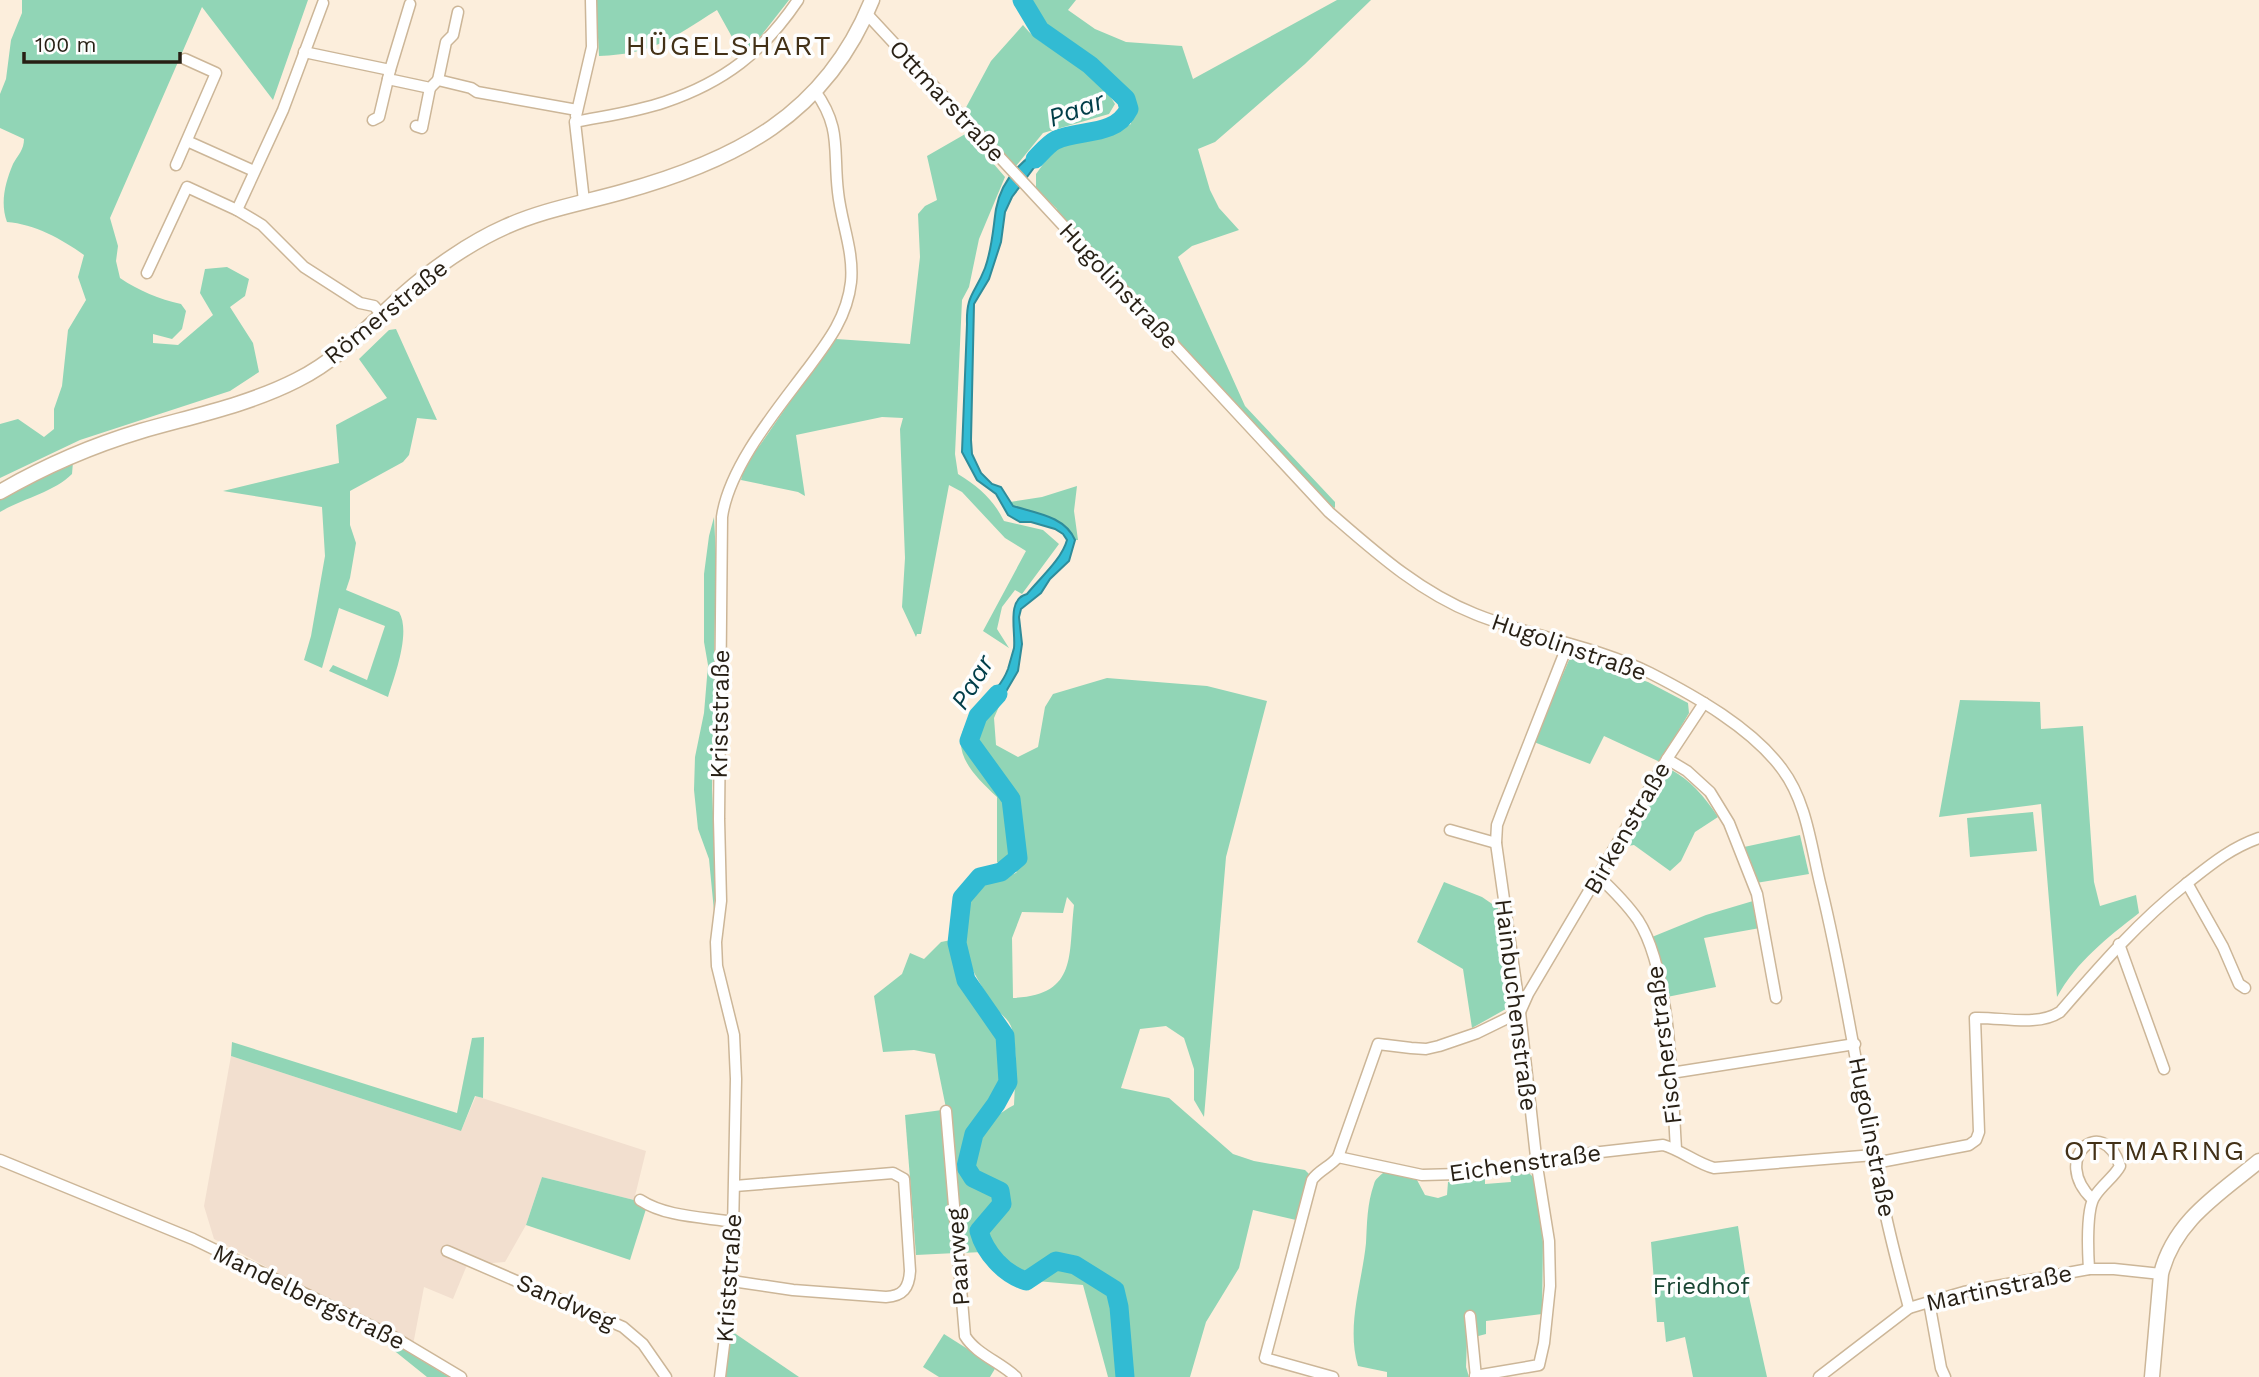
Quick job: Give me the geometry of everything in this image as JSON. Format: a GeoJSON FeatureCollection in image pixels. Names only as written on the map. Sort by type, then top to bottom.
{"type":"FeatureCollection","features":[{"type":"Feature","properties":{"kind":"main road","name":"Römerstraße"},"geometry":{"type":"LineString","coordinates":[[0,492],[84,450],[237,404],[298,380],[331,359],[424,278],[504,227],[584,201],[689,172],[741,148],[797,109],[815,91],[848,47],[869,7]]}},
{"type":"Feature","properties":{"kind":"main road"},"geometry":{"type":"LineString","coordinates":[[2152,1377],[2161,1274],[2165,1258],[2192,1218],[2214,1195],[2259,1161]]}},
{"type":"Feature","properties":{"kind":"street"},"geometry":{"type":"LineString","coordinates":[[584,201],[576,122],[592,47],[592,0]]}},
{"type":"Feature","properties":{"kind":"street"},"geometry":{"type":"LineString","coordinates":[[576,122],[664,102],[724,75],[761,48],[783,23],[798,0]]}},
{"type":"Feature","properties":{"kind":"street"},"geometry":{"type":"LineString","coordinates":[[237,210],[283,110],[323,3]]}},
{"type":"Feature","properties":{"kind":"street"},"geometry":{"type":"LineString","coordinates":[[373,120],[379,117],[410,4]]}},
{"type":"Feature","properties":{"kind":"street","name":"Ottmarstraße"},"geometry":{"type":"LineString","coordinates":[[869,7],[1028,189]]}},
{"type":"Feature","properties":{"kind":"street"},"geometry":{"type":"LineString","coordinates":[[423,128],[446,42],[453,35],[458,12]]}},
{"type":"Feature","properties":{"kind":"street"},"geometry":{"type":"LineString","coordinates":[[304,52],[434,84],[471,88],[477,92],[577,110]]}},
{"type":"Feature","properties":{"kind":"street"},"geometry":{"type":"LineString","coordinates":[[185,59],[216,73]]}},
{"type":"Feature","properties":{"kind":"street"},"geometry":{"type":"LineString","coordinates":[[176,165],[221,61]]}},
{"type":"Feature","properties":{"kind":"street","name":"Kriststraße"},"geometry":{"type":"LineString","coordinates":[[720,1377],[732,1281],[736,1079],[734,1035],[717,966],[716,942],[721,901],[719,819],[722,517],[727,492],[737,471],[781,404],[831,338],[841,322],[847,301],[851,282],[850,255],[838,194],[836,137],[828,111],[815,91]]}},
{"type":"Feature","properties":{"kind":"street"},"geometry":{"type":"LineString","coordinates":[[187,141],[254,171]]}},
{"type":"Feature","properties":{"kind":"street"},"geometry":{"type":"LineString","coordinates":[[147,274],[187,187],[262,225],[304,267],[360,303],[374,306],[382,315]]}},
{"type":"Feature","properties":{"kind":"street","name":"Hugolinstraße"},"geometry":{"type":"LineString","coordinates":[[1028,189],[1329,512],[1394,568],[1440,597],[1475,614],[1649,673],[1704,703],[1769,753],[1791,782],[1809,833],[1854,1044],[1875,1159],[1909,1308]]}},
{"type":"Feature","properties":{"kind":"street","name":"Hainbuchenstraße"},"geometry":{"type":"LineString","coordinates":[[1475,1376],[1539,1365],[1544,1343],[1550,1286],[1549,1241],[1496,844],[1497,825],[1568,644]]}},
{"type":"Feature","properties":{"kind":"street","name":"Birkenstraße"},"geometry":{"type":"LineString","coordinates":[[1520,1012],[1667,759],[1704,703]]}},
{"type":"Feature","properties":{"kind":"street"},"geometry":{"type":"LineString","coordinates":[[1667,759],[1687,771],[1710,792],[1729,823],[1757,894],[1776,998]]}},
{"type":"Feature","properties":{"kind":"street"},"geometry":{"type":"LineString","coordinates":[[1450,830],[1496,844]]}},
{"type":"Feature","properties":{"kind":"street"},"geometry":{"type":"LineString","coordinates":[[2164,1069],[2119,944],[2187,883],[2228,852],[2259,838]]}},
{"type":"Feature","properties":{"kind":"street","name":"Fischerstraße"},"geometry":{"type":"LineString","coordinates":[[1598,876],[1616,892],[1639,921],[1653,953],[1665,1018],[1676,1149]]}},
{"type":"Feature","properties":{"kind":"street"},"geometry":{"type":"LineString","coordinates":[[2187,883],[2223,947],[2238,984],[2245,988]]}},
{"type":"Feature","properties":{"kind":"street","name":"Eichenstraße"},"geometry":{"type":"LineString","coordinates":[[1338,1157],[1422,1175],[1537,1166],[1583,1154],[1643,1146],[1663,1145],[1676,1149],[1699,1163],[1714,1168],[1875,1159],[1969,1145],[1976,1140],[1979,1132],[1975,1018],[2030,1020],[2052,1017],[2060,1012],[2119,944]]}},
{"type":"Feature","properties":{"kind":"street"},"geometry":{"type":"LineString","coordinates":[[1333,1377],[1265,1359],[1311,1180],[1319,1170],[1338,1157],[1378,1044],[1426,1049],[1477,1033],[1520,1012]]}},
{"type":"Feature","properties":{"kind":"street"},"geometry":{"type":"LineString","coordinates":[[1671,1073],[1854,1044]]}},
{"type":"Feature","properties":{"kind":"street","name":"Paarweg"},"geometry":{"type":"LineString","coordinates":[[946,1111],[965,1336],[970,1344],[1016,1377]]}},
{"type":"Feature","properties":{"kind":"street"},"geometry":{"type":"LineString","coordinates":[[2089,1269],[2092,1199],[2120,1166],[2109,1148],[2096,1142],[2083,1145],[2077,1158],[2079,1182],[2092,1199]]}},
{"type":"Feature","properties":{"kind":"street","name":"Mandelbergstraße"},"geometry":{"type":"LineString","coordinates":[[0,1160],[193,1239],[394,1337],[461,1377]]}},
{"type":"Feature","properties":{"kind":"street"},"geometry":{"type":"LineString","coordinates":[[732,1281],[793,1290],[886,1297],[904,1292],[909,1283],[910,1271],[904,1179],[893,1173],[735,1186]]}},
{"type":"Feature","properties":{"kind":"street"},"geometry":{"type":"LineString","coordinates":[[640,1200],[680,1214],[734,1222]]}},
{"type":"Feature","properties":{"kind":"street","name":"Sandweg"},"geometry":{"type":"LineString","coordinates":[[447,1251],[623,1327],[643,1344],[666,1377]]}},
{"type":"Feature","properties":{"kind":"street","name":"Martinstraße"},"geometry":{"type":"LineString","coordinates":[[1819,1377],[1909,1308],[1929,1301],[2089,1269],[2161,1274]]}},
{"type":"Feature","properties":{"kind":"street"},"geometry":{"type":"LineString","coordinates":[[1929,1301],[1945,1377]]}},
{"type":"Feature","properties":{"kind":"street"},"geometry":{"type":"LineString","coordinates":[[1470,1316],[1475,1376]]}},
{"type":"Feature","properties":{"kind":"shaded area"},"geometry":{"type":"Polygon","coordinates":[[[231,1056],[461,1131],[476,1096],[646,1151],[634,1200],[542,1177],[526,1225],[505,1262],[467,1265],[453,1299],[424,1287],[413,1345],[214,1239],[204,1206],[231,1056]]]}},
{"type":"Feature","properties":{"kind":"green space"},"geometry":{"type":"Polygon","coordinates":[[[22,0],[308,0],[273,100],[202,7],[110,218],[118,246],[116,261],[120,278],[149,294],[181,304],[186,311],[182,329],[172,339],[153,334],[153,343],[178,345],[213,315],[200,293],[205,269],[227,267],[249,279],[245,296],[230,307],[253,343],[259,372],[230,391],[80,440],[0,478],[0,424],[18,419],[44,437],[54,429],[54,409],[62,386],[68,330],[86,300],[78,277],[84,255],[47,233],[7,222],[5,215],[6,186],[24,139],[0,128],[0,94],[6,79],[11,40],[22,13],[22,0]]]}},
{"type":"Feature","properties":{"kind":"green space"},"geometry":{"type":"Polygon","coordinates":[[[596,0],[789,0],[757,41],[742,55],[717,10],[662,43],[634,52],[599,56],[596,0]]]}},
{"type":"Feature","properties":{"kind":"green space"},"geometry":{"type":"Polygon","coordinates":[[[1032,0],[1076,0],[1068,10],[1095,29],[1126,42],[1182,46],[1193,79],[1337,0],[1371,0],[1305,64],[1215,142],[1198,149],[1210,190],[1219,208],[1239,230],[1192,246],[1178,257],[1245,406],[1335,502],[1335,508],[1329,505],[1036,189],[1036,174],[1052,152],[1073,139],[1106,134],[1131,124],[1131,106],[1125,94],[1086,57],[1050,30],[1032,0]]]}},
{"type":"Feature","properties":{"kind":"green space"},"geometry":{"type":"Polygon","coordinates":[[[1023,25],[1041,41],[1085,69],[1115,104],[1109,114],[1043,133],[1016,166],[963,113],[991,61],[1023,25]]]}},
{"type":"Feature","properties":{"kind":"green space"},"geometry":{"type":"Polygon","coordinates":[[[967,133],[1005,177],[979,239],[969,287],[962,300],[955,454],[958,474],[985,494],[1004,521],[1043,530],[1059,544],[1022,594],[1015,590],[1002,607],[997,629],[1009,648],[983,631],[1026,551],[1005,538],[962,492],[949,485],[921,634],[916,637],[902,607],[905,558],[900,429],[903,418],[882,417],[796,435],[805,496],[798,492],[741,480],[750,458],[836,339],[910,344],[920,257],[918,214],[925,206],[937,200],[927,156],[967,133]]]}},
{"type":"Feature","properties":{"kind":"green space"},"geometry":{"type":"Polygon","coordinates":[[[396,329],[437,420],[417,418],[409,455],[403,462],[350,491],[350,525],[356,543],[346,590],[399,612],[403,642],[388,697],[329,671],[333,665],[367,680],[385,626],[339,608],[322,668],[304,660],[311,636],[325,556],[322,507],[223,491],[339,463],[336,425],[387,398],[359,359],[389,330],[396,329]]]}},
{"type":"Feature","properties":{"kind":"green space"},"geometry":{"type":"Polygon","coordinates":[[[73,462],[72,474],[65,480],[0,512],[0,498],[73,462]]]}},
{"type":"Feature","properties":{"kind":"green space"},"geometry":{"type":"Polygon","coordinates":[[[1077,486],[1074,511],[1078,540],[1057,521],[1013,506],[1010,502],[1042,497],[1077,486]]]}},
{"type":"Feature","properties":{"kind":"green space"},"geometry":{"type":"Polygon","coordinates":[[[714,517],[714,911],[709,859],[698,829],[694,790],[695,757],[704,713],[708,665],[704,642],[704,574],[714,517]]]}},
{"type":"Feature","properties":{"kind":"green space"},"geometry":{"type":"Polygon","coordinates":[[[1575,657],[1648,682],[1688,703],[1689,713],[1660,762],[1604,736],[1590,764],[1534,742],[1569,660],[1575,657]]]}},
{"type":"Feature","properties":{"kind":"green space"},"geometry":{"type":"Polygon","coordinates":[[[1107,678],[1207,686],[1267,701],[1226,857],[1204,1117],[1194,1100],[1194,1069],[1184,1038],[1166,1026],[1140,1029],[1121,1088],[1169,1098],[1233,1154],[1254,1161],[1305,1170],[1309,1174],[1296,1220],[1253,1210],[1239,1268],[1206,1322],[1190,1377],[1108,1377],[1083,1285],[1036,1281],[1054,1268],[1077,1269],[1078,1259],[1059,1253],[1019,1272],[1002,1260],[984,1234],[989,1225],[1010,1206],[1009,1196],[1007,1188],[972,1165],[985,1129],[996,1117],[1014,1105],[1015,1048],[1011,1025],[992,1004],[969,962],[962,928],[969,896],[974,890],[981,884],[1017,872],[997,862],[997,797],[969,766],[961,745],[962,733],[978,708],[983,716],[1004,695],[994,718],[996,745],[1018,757],[1038,747],[1045,707],[1053,694],[1107,678]],[[1067,897],[1063,913],[1022,912],[1012,938],[1013,998],[1034,995],[1059,981],[1066,970],[1069,956],[1074,905],[1067,897]]]}},
{"type":"Feature","properties":{"kind":"green space"},"geometry":{"type":"Polygon","coordinates":[[[1960,700],[2040,702],[2041,729],[2083,726],[2094,882],[2100,906],[2136,895],[2139,913],[2083,961],[2057,997],[2041,804],[1939,817],[1960,700]]]}},
{"type":"Feature","properties":{"kind":"green space"},"geometry":{"type":"Polygon","coordinates":[[[1668,768],[1696,789],[1718,817],[1695,832],[1681,861],[1670,871],[1634,845],[1621,847],[1668,768]]]}},
{"type":"Feature","properties":{"kind":"green space"},"geometry":{"type":"Polygon","coordinates":[[[2033,812],[2037,851],[1970,857],[1967,818],[2033,812]]]}},
{"type":"Feature","properties":{"kind":"green space"},"geometry":{"type":"Polygon","coordinates":[[[1800,835],[1809,874],[1756,883],[1744,847],[1800,835]]]}},
{"type":"Feature","properties":{"kind":"green space"},"geometry":{"type":"Polygon","coordinates":[[[1444,882],[1482,897],[1498,908],[1513,1005],[1472,1028],[1463,969],[1417,942],[1444,882]]]}},
{"type":"Feature","properties":{"kind":"green space"},"geometry":{"type":"Polygon","coordinates":[[[1753,901],[1760,928],[1704,938],[1716,987],[1667,997],[1652,937],[1706,915],[1753,901]]]}},
{"type":"Feature","properties":{"kind":"green space"},"geometry":{"type":"Polygon","coordinates":[[[951,940],[962,979],[1000,1036],[1000,1081],[994,1100],[975,1119],[963,1164],[968,1178],[996,1195],[996,1207],[978,1226],[983,1252],[961,1253],[946,1108],[935,1054],[914,1050],[883,1052],[874,996],[902,974],[910,953],[924,959],[941,942],[951,940]]]}},
{"type":"Feature","properties":{"kind":"green space"},"geometry":{"type":"Polygon","coordinates":[[[484,1037],[483,1098],[475,1096],[461,1131],[231,1056],[232,1042],[457,1113],[472,1038],[484,1037]]]}},
{"type":"Feature","properties":{"kind":"green space"},"geometry":{"type":"Polygon","coordinates":[[[942,1110],[956,1253],[916,1255],[905,1115],[942,1110]]]}},
{"type":"Feature","properties":{"kind":"green space"},"geometry":{"type":"Polygon","coordinates":[[[1384,1172],[1417,1180],[1425,1195],[1438,1198],[1447,1195],[1448,1182],[1485,1177],[1485,1184],[1511,1182],[1510,1175],[1529,1173],[1534,1178],[1543,1242],[1542,1314],[1486,1321],[1486,1334],[1467,1339],[1466,1367],[1469,1377],[1387,1377],[1387,1372],[1358,1366],[1354,1320],[1369,1206],[1375,1182],[1384,1172]]]}},
{"type":"Feature","properties":{"kind":"green space"},"geometry":{"type":"Polygon","coordinates":[[[542,1177],[634,1200],[646,1209],[630,1260],[526,1225],[542,1177]]]}},
{"type":"Feature","properties":{"kind":"green space","name":"Friedhof"},"geometry":{"type":"Polygon","coordinates":[[[1738,1226],[1748,1292],[1767,1377],[1693,1377],[1685,1337],[1666,1342],[1664,1322],[1657,1322],[1651,1242],[1738,1226]]]}},
{"type":"Feature","properties":{"kind":"green space"},"geometry":{"type":"Polygon","coordinates":[[[344,1316],[449,1377],[427,1377],[376,1336],[344,1316]]]}},
{"type":"Feature","properties":{"kind":"green space"},"geometry":{"type":"Polygon","coordinates":[[[730,1330],[799,1377],[723,1377],[730,1330]]]}},
{"type":"Feature","properties":{"kind":"green space"},"geometry":{"type":"Polygon","coordinates":[[[944,1334],[996,1367],[990,1377],[939,1377],[923,1367],[944,1334]]]}},
{"type":"Feature","properties":{"kind":"water"},"geometry":{"type":"Polygon","coordinates":[[[1054,141],[1012,197],[1005,212],[1001,242],[989,279],[974,304],[971,440],[972,454],[981,473],[992,484],[1001,487],[1013,506],[1057,521],[1075,540],[1069,561],[1050,579],[1041,593],[1021,609],[1019,617],[1022,644],[1018,671],[1004,695],[983,717],[978,708],[999,685],[1008,669],[1014,648],[1013,617],[1016,602],[1027,594],[1050,568],[1067,540],[1055,529],[1031,522],[1020,522],[1008,515],[996,494],[977,480],[962,452],[967,314],[972,294],[987,261],[996,209],[1004,187],[1025,160],[1054,141]]]}},
{"type":"Feature","properties":{"kind":"waterway","name":"Paar"},"geometry":{"type":"LineString","coordinates":[[1022,0],[1040,30],[1090,65],[1126,99],[1129,109],[1123,118],[1106,128],[1056,140],[1035,159]]}},
{"type":"Feature","properties":{"kind":"waterway","name":"Paar"},"geometry":{"type":"LineString","coordinates":[[998,694],[978,716],[969,741],[1011,799],[1018,858],[1001,872],[980,877],[962,898],[957,943],[966,980],[1005,1036],[1008,1082],[974,1134],[966,1167],[973,1178],[1000,1191],[1002,1204],[979,1231],[986,1247],[1003,1268],[1026,1281],[1056,1261],[1075,1265],[1115,1290],[1125,1377]]}},
{"type":"Feature","properties":{"kind":"district","name":"HÜGELSHART"},"geometry":{"type":"Point","coordinates":[729,45]}},
{"type":"Feature","properties":{"kind":"district","name":"OTTMARING"},"geometry":{"type":"Point","coordinates":[2155,1150]}}]}
